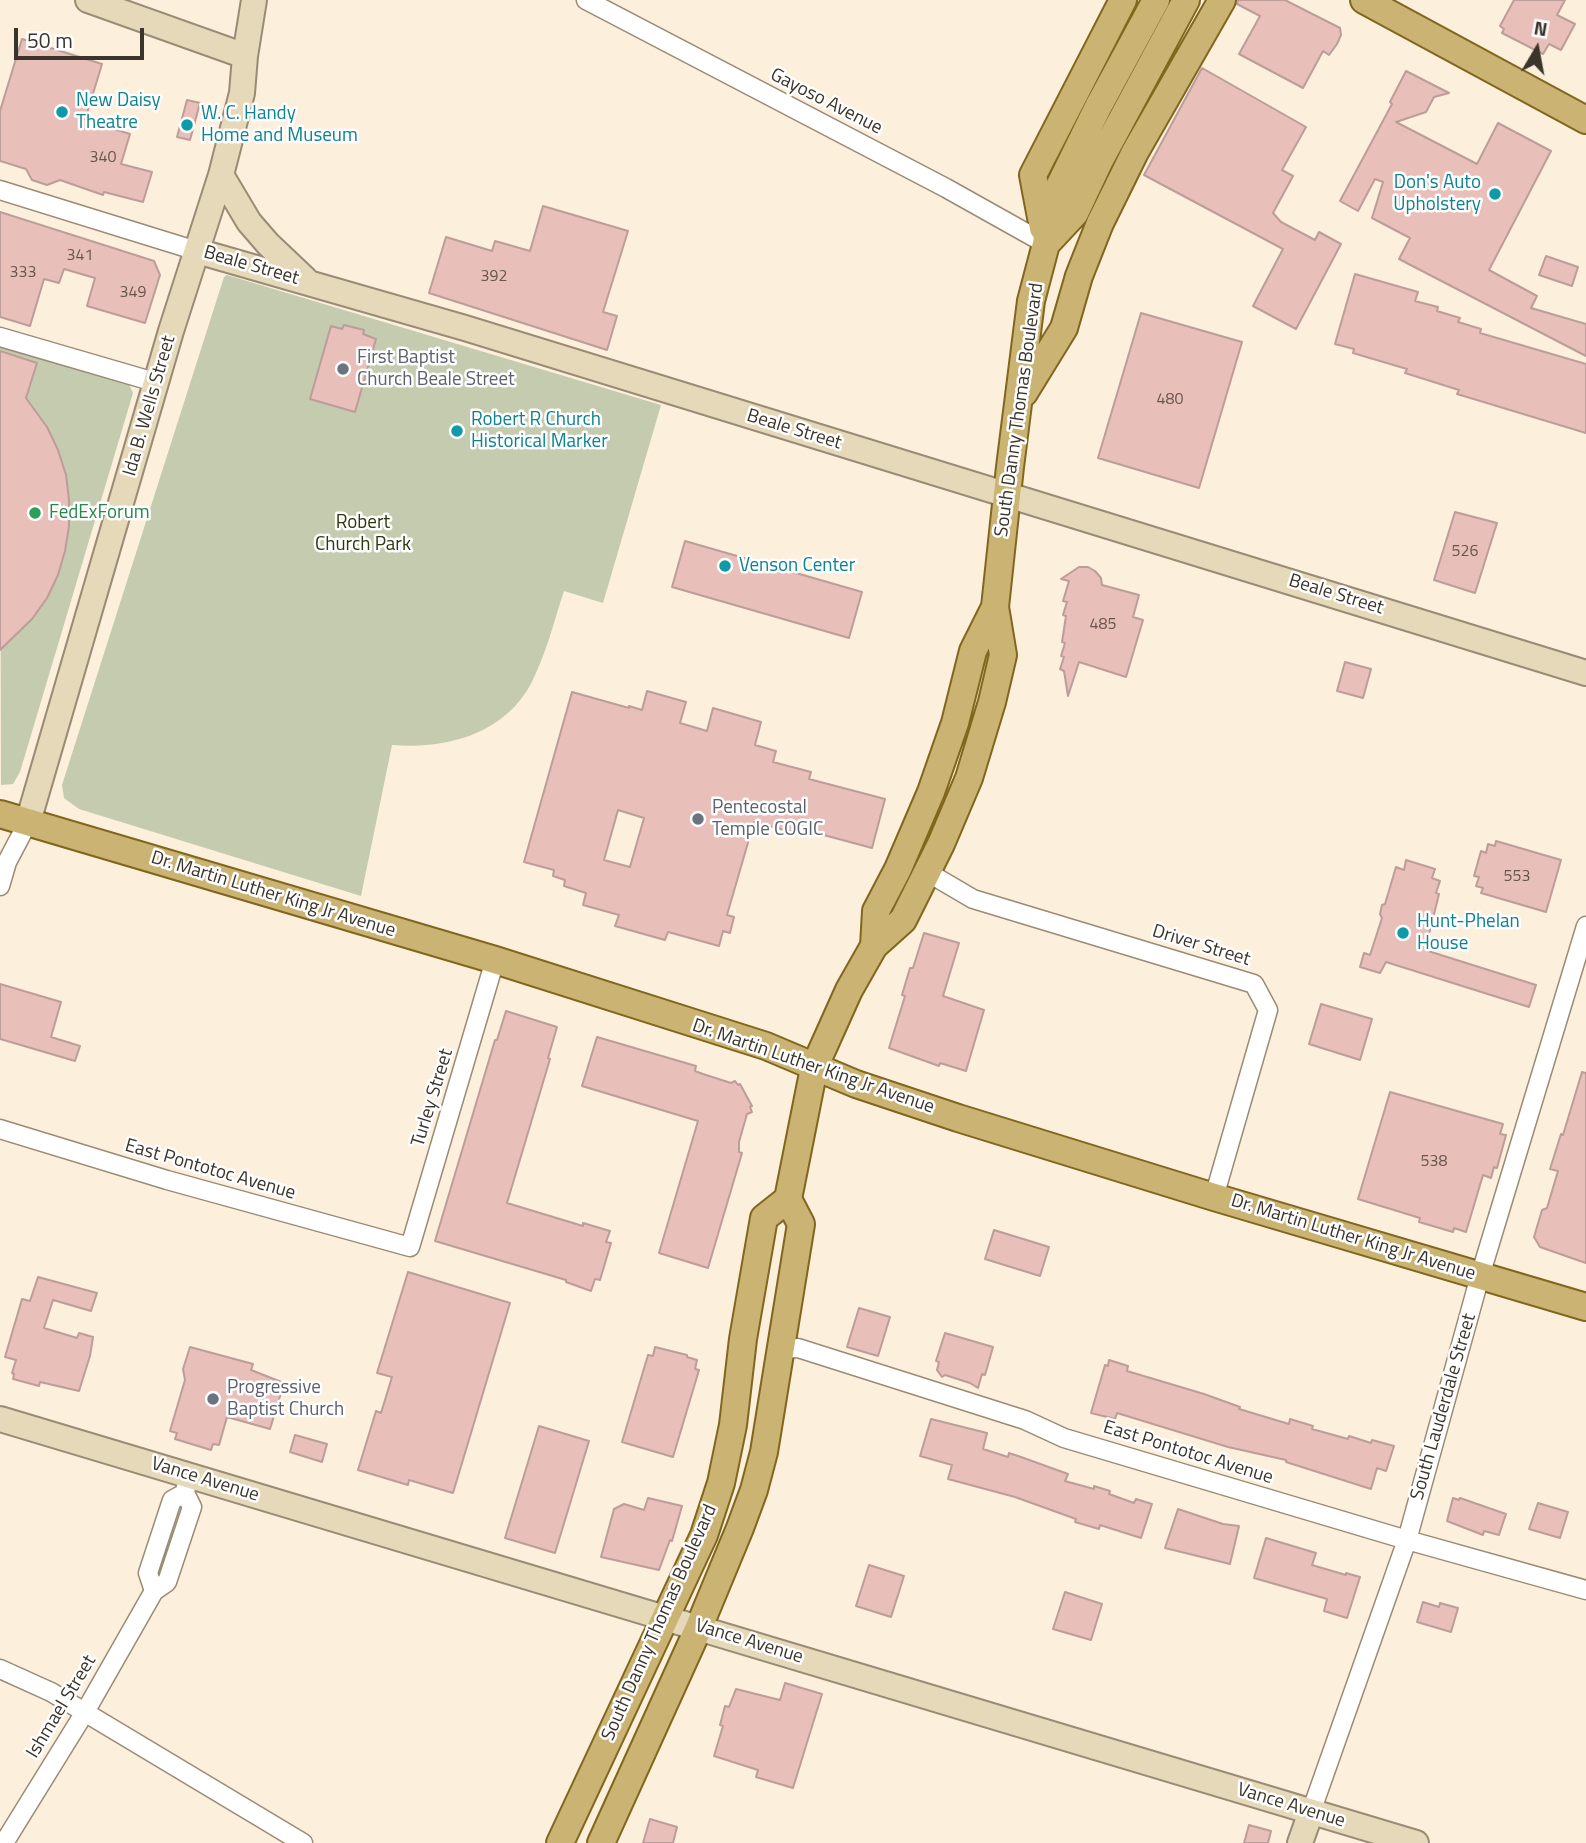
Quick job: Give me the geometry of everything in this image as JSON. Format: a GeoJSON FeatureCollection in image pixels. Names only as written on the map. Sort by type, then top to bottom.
{"type":"FeatureCollection","features":[{"type":"Feature","properties":{"kind":"main road"},"geometry":{"type":"LineString","coordinates":[[1046,244],[1033,175],[1123,0]]}},
{"type":"Feature","properties":{"kind":"main road"},"geometry":{"type":"LineString","coordinates":[[1046,244],[1052,201],[1098,107],[1156,0]]}},
{"type":"Feature","properties":{"kind":"main road","name":"South Danny Thomas Boulevard"},"geometry":{"type":"LineString","coordinates":[[601,1843],[699,1627],[754,1490],[764,1452],[801,1224],[788,1199],[814,1068],[849,990],[874,946],[903,920],[927,872],[964,790],[992,702],[1003,655],[995,607],[1007,495],[1031,301],[1046,244],[1075,214],[1100,160],[1186,0]]}},
{"type":"Feature","properties":{"kind":"main road"},"geometry":{"type":"LineString","coordinates":[[1018,404],[1064,328],[1079,276],[1135,152],[1222,0]]}},
{"type":"Feature","properties":{"kind":"main road"},"geometry":{"type":"LineString","coordinates":[[1364,0],[1586,120]]}},
{"type":"Feature","properties":{"kind":"main road","name":"South Danny Thomas Boulevard"},"geometry":{"type":"LineString","coordinates":[[874,946],[876,911],[903,858],[931,792],[955,723],[973,651],[995,607]]}},
{"type":"Feature","properties":{"kind":"main road","name":"Dr. Martin Luther King Jr Avenue"},"geometry":{"type":"LineString","coordinates":[[0,814],[495,961],[766,1046],[814,1068],[948,1114],[1214,1197],[1586,1307]]}},
{"type":"Feature","properties":{"kind":"main road","name":"South Danny Thomas Boulevard"},"geometry":{"type":"LineString","coordinates":[[560,1843],[704,1535],[721,1483],[733,1424],[743,1339],[764,1218],[788,1199]]}},
{"type":"Feature","properties":{"kind":"street"},"geometry":{"type":"LineString","coordinates":[[88,0],[245,56]]}},
{"type":"Feature","properties":{"kind":"street","name":"Ida B. Wells Street"},"geometry":{"type":"LineString","coordinates":[[0,886],[7,862],[28,822],[220,175],[242,93],[254,0]]}},
{"type":"Feature","properties":{"kind":"street","name":"Gayoso Avenue"},"geometry":{"type":"LineString","coordinates":[[586,0],[946,188],[1046,244]]}},
{"type":"Feature","properties":{"kind":"street"},"geometry":{"type":"LineString","coordinates":[[220,175],[249,222],[308,282]]}},
{"type":"Feature","properties":{"kind":"street","name":"Beale Street"},"geometry":{"type":"LineString","coordinates":[[0,190],[1586,673]]}},
{"type":"Feature","properties":{"kind":"street"},"geometry":{"type":"LineString","coordinates":[[0,337],[158,383]]}},
{"type":"Feature","properties":{"kind":"street","name":"Driver Street"},"geometry":{"type":"LineString","coordinates":[[927,872],[973,899],[1254,984],[1268,1010],[1214,1197]]}},
{"type":"Feature","properties":{"kind":"street","name":"South Lauderdale Street"},"geometry":{"type":"LineString","coordinates":[[1300,1843],[1407,1540],[1480,1276],[1579,973],[1586,926]]}},
{"type":"Feature","properties":{"kind":"street","name":"Turley Street"},"geometry":{"type":"LineString","coordinates":[[410,1247],[495,961]]}},
{"type":"Feature","properties":{"kind":"street","name":"East Pontotoc Avenue"},"geometry":{"type":"LineString","coordinates":[[0,1129],[167,1181],[410,1247]]}},
{"type":"Feature","properties":{"kind":"street","name":"East Pontotoc Avenue"},"geometry":{"type":"LineString","coordinates":[[780,1349],[798,1348],[1025,1420],[1064,1438],[1586,1590]]}},
{"type":"Feature","properties":{"kind":"street","name":"Vance Avenue"},"geometry":{"type":"LineString","coordinates":[[0,1419],[187,1484],[666,1617],[1416,1843]]}},
{"type":"Feature","properties":{"kind":"street","name":"Ishmael Street"},"geometry":{"type":"LineString","coordinates":[[4,1843],[85,1712],[154,1591],[148,1573],[172,1500],[187,1484]]}},
{"type":"Feature","properties":{"kind":"street"},"geometry":{"type":"LineString","coordinates":[[0,1669],[51,1692],[303,1843]]}},
{"type":"Feature","properties":{"kind":"green space","name":"Robert Church Park"},"geometry":{"type":"Polygon","coordinates":[[[227,275],[661,405],[603,603],[564,591],[536,673],[525,693],[511,710],[495,723],[456,740],[414,746],[392,745],[361,896],[79,809],[64,798],[62,785],[224,277],[227,275]]]}},
{"type":"Feature","properties":{"kind":"green space"},"geometry":{"type":"Polygon","coordinates":[[[0,343],[128,382],[133,393],[20,772],[13,784],[1,785],[0,343]]]}},
{"type":"Feature","properties":{"kind":"building"},"geometry":{"type":"Polygon","coordinates":[[[1238,0],[1285,0],[1340,28],[1341,35],[1337,44],[1329,55],[1323,51],[1303,88],[1239,54],[1260,16],[1237,4],[1238,0]]]}},
{"type":"Feature","properties":{"kind":"building"},"geometry":{"type":"Polygon","coordinates":[[[1514,0],[1565,0],[1557,15],[1575,24],[1561,50],[1549,44],[1543,54],[1502,33],[1504,29],[1500,26],[1514,0]]]}},
{"type":"Feature","properties":{"kind":"building"},"geometry":{"type":"Polygon","coordinates":[[[22,39],[102,64],[85,120],[130,134],[121,164],[152,172],[143,202],[104,192],[103,195],[60,180],[47,185],[32,180],[26,169],[0,161],[0,111],[22,39]]]}},
{"type":"Feature","properties":{"kind":"building"},"geometry":{"type":"Polygon","coordinates":[[[1202,68],[1306,127],[1282,170],[1293,176],[1273,213],[1281,222],[1315,240],[1319,232],[1341,244],[1296,329],[1253,306],[1283,249],[1144,175],[1202,68]]]}},
{"type":"Feature","properties":{"kind":"building"},"geometry":{"type":"Polygon","coordinates":[[[1406,71],[1449,93],[1434,97],[1426,112],[1396,122],[1477,164],[1498,123],[1551,151],[1489,270],[1537,296],[1531,308],[1586,324],[1586,356],[1399,259],[1410,238],[1372,218],[1383,182],[1375,179],[1358,211],[1340,201],[1392,104],[1390,102],[1406,71]]]}},
{"type":"Feature","properties":{"kind":"building"},"geometry":{"type":"Polygon","coordinates":[[[187,100],[200,103],[190,140],[177,137],[187,100]]]}},
{"type":"Feature","properties":{"kind":"building"},"geometry":{"type":"Polygon","coordinates":[[[543,206],[628,231],[603,312],[617,316],[607,350],[429,293],[446,237],[492,251],[495,241],[530,251],[543,206]]]}},
{"type":"Feature","properties":{"kind":"building"},"geometry":{"type":"Polygon","coordinates":[[[0,212],[154,261],[160,275],[145,323],[87,306],[95,278],[64,269],[59,283],[44,279],[30,326],[0,317],[0,212]]]}},
{"type":"Feature","properties":{"kind":"building"},"geometry":{"type":"Polygon","coordinates":[[[1546,256],[1578,267],[1572,286],[1539,275],[1546,256]]]}},
{"type":"Feature","properties":{"kind":"building"},"geometry":{"type":"Polygon","coordinates":[[[1355,274],[1418,292],[1415,301],[1438,307],[1437,311],[1460,318],[1458,322],[1481,329],[1480,333],[1586,364],[1586,433],[1457,394],[1459,390],[1405,373],[1407,369],[1353,353],[1354,349],[1335,344],[1355,274]]]}},
{"type":"Feature","properties":{"kind":"building"},"geometry":{"type":"Polygon","coordinates":[[[1141,313],[1242,342],[1199,488],[1098,458],[1141,313]]]}},
{"type":"Feature","properties":{"kind":"building","name":"First Baptist Church Beale Street"},"geometry":{"type":"Polygon","coordinates":[[[344,325],[364,330],[363,334],[376,339],[355,412],[310,399],[331,326],[342,329],[344,325]]]}},
{"type":"Feature","properties":{"kind":"building","name":"FedExForum"},"geometry":{"type":"Polygon","coordinates":[[[0,351],[37,363],[26,398],[47,427],[58,450],[66,475],[69,526],[58,575],[47,598],[32,619],[0,650],[0,351]]]}},
{"type":"Feature","properties":{"kind":"building"},"geometry":{"type":"Polygon","coordinates":[[[1455,512],[1497,523],[1475,593],[1434,580],[1455,512]]]}},
{"type":"Feature","properties":{"kind":"building","name":"Venson Center"},"geometry":{"type":"Polygon","coordinates":[[[685,541],[862,592],[849,638],[672,587],[685,541]]]}},
{"type":"Feature","properties":{"kind":"building"},"geometry":{"type":"Polygon","coordinates":[[[1079,567],[1088,567],[1095,571],[1101,578],[1102,585],[1139,595],[1133,617],[1143,620],[1126,677],[1079,662],[1068,696],[1064,671],[1060,669],[1064,657],[1061,656],[1065,643],[1062,642],[1066,616],[1063,615],[1067,602],[1063,601],[1069,581],[1061,579],[1079,567]]]}},
{"type":"Feature","properties":{"kind":"building"},"geometry":{"type":"Polygon","coordinates":[[[1345,662],[1371,669],[1363,698],[1337,691],[1345,662]]]}},
{"type":"Feature","properties":{"kind":"building","name":"Pentecostal Temple COGIC"},"geometry":{"type":"Polygon","coordinates":[[[647,691],[686,702],[680,723],[707,731],[713,708],[761,722],[755,745],[776,751],[773,762],[811,772],[809,779],[885,799],[872,848],[794,827],[792,832],[754,822],[727,915],[734,917],[730,933],[723,931],[719,946],[668,932],[665,940],[615,926],[619,915],[583,905],[586,893],[564,886],[565,880],[553,876],[554,870],[524,862],[572,692],[642,710],[647,691]],[[618,810],[604,860],[630,867],[644,818],[618,810]]]}},
{"type":"Feature","properties":{"kind":"building"},"geometry":{"type":"Polygon","coordinates":[[[1496,841],[1561,860],[1546,912],[1481,893],[1483,888],[1476,886],[1479,877],[1474,876],[1481,851],[1486,853],[1488,844],[1495,846],[1496,841]]]}},
{"type":"Feature","properties":{"kind":"building","name":"Hunt-Phelan House"},"geometry":{"type":"Polygon","coordinates":[[[1406,860],[1435,869],[1432,878],[1440,881],[1425,950],[1536,985],[1529,1007],[1386,962],[1380,973],[1360,967],[1364,953],[1370,955],[1382,918],[1382,905],[1385,904],[1396,867],[1404,870],[1406,860]]]}},
{"type":"Feature","properties":{"kind":"building"},"geometry":{"type":"Polygon","coordinates":[[[924,933],[959,943],[943,996],[984,1010],[966,1071],[940,1063],[939,1066],[889,1048],[905,996],[902,995],[910,968],[913,968],[924,933]]]}},
{"type":"Feature","properties":{"kind":"building"},"geometry":{"type":"Polygon","coordinates":[[[0,984],[61,1002],[51,1037],[80,1046],[75,1061],[0,1039],[0,984]]]}},
{"type":"Feature","properties":{"kind":"building"},"geometry":{"type":"Polygon","coordinates":[[[1321,1004],[1372,1019],[1360,1060],[1309,1044],[1321,1004]]]}},
{"type":"Feature","properties":{"kind":"building"},"geometry":{"type":"Polygon","coordinates":[[[506,1011],[557,1027],[507,1203],[583,1226],[583,1223],[610,1231],[606,1242],[611,1243],[600,1280],[595,1279],[591,1291],[566,1280],[435,1241],[506,1011]]]}},
{"type":"Feature","properties":{"kind":"building"},"geometry":{"type":"Polygon","coordinates":[[[597,1037],[696,1066],[695,1071],[731,1083],[735,1081],[740,1084],[752,1106],[739,1142],[739,1152],[742,1153],[708,1268],[659,1253],[698,1121],[582,1086],[597,1037]]]}},
{"type":"Feature","properties":{"kind":"building"},"geometry":{"type":"Polygon","coordinates":[[[1582,1072],[1586,1073],[1586,1263],[1540,1247],[1534,1237],[1542,1210],[1547,1208],[1558,1171],[1550,1169],[1582,1072]]]}},
{"type":"Feature","properties":{"kind":"building"},"geometry":{"type":"Polygon","coordinates":[[[1390,1092],[1503,1124],[1500,1134],[1506,1135],[1497,1168],[1494,1167],[1491,1178],[1483,1175],[1466,1232],[1454,1228],[1453,1232],[1419,1222],[1420,1218],[1358,1199],[1390,1092]]]}},
{"type":"Feature","properties":{"kind":"building"},"geometry":{"type":"Polygon","coordinates":[[[994,1230],[1049,1247],[1040,1276],[985,1259],[994,1230]]]}},
{"type":"Feature","properties":{"kind":"building"},"geometry":{"type":"Polygon","coordinates":[[[408,1272],[510,1303],[453,1493],[409,1480],[408,1485],[358,1470],[376,1411],[381,1413],[392,1377],[377,1373],[408,1272]]]}},
{"type":"Feature","properties":{"kind":"building"},"geometry":{"type":"Polygon","coordinates":[[[38,1277],[97,1293],[91,1311],[53,1300],[44,1328],[77,1338],[79,1333],[93,1337],[79,1391],[40,1382],[39,1386],[13,1379],[16,1360],[5,1357],[22,1299],[30,1301],[38,1277]]]}},
{"type":"Feature","properties":{"kind":"building"},"geometry":{"type":"Polygon","coordinates":[[[859,1308],[890,1317],[878,1356],[847,1347],[859,1308]]]}},
{"type":"Feature","properties":{"kind":"building"},"geometry":{"type":"Polygon","coordinates":[[[945,1333],[993,1347],[985,1375],[982,1374],[978,1388],[945,1375],[942,1377],[937,1370],[939,1362],[936,1361],[945,1333]]]}},
{"type":"Feature","properties":{"kind":"building"},"geometry":{"type":"Polygon","coordinates":[[[190,1347],[253,1364],[251,1370],[284,1383],[270,1429],[227,1417],[219,1445],[213,1444],[211,1450],[175,1439],[177,1433],[170,1431],[185,1380],[183,1369],[190,1347]]]}},
{"type":"Feature","properties":{"kind":"building"},"geometry":{"type":"Polygon","coordinates":[[[655,1347],[697,1360],[695,1369],[699,1370],[673,1457],[622,1442],[648,1355],[653,1356],[655,1347]]]}},
{"type":"Feature","properties":{"kind":"building"},"geometry":{"type":"Polygon","coordinates":[[[1109,1360],[1128,1366],[1127,1371],[1204,1394],[1240,1407],[1239,1409],[1289,1424],[1290,1419],[1313,1426],[1312,1429],[1348,1439],[1349,1436],[1394,1446],[1386,1471],[1377,1468],[1371,1489],[1286,1460],[1228,1447],[1117,1413],[1115,1419],[1091,1413],[1105,1365],[1108,1366],[1109,1360]]]}},
{"type":"Feature","properties":{"kind":"building"},"geometry":{"type":"Polygon","coordinates":[[[931,1419],[987,1433],[983,1449],[1008,1457],[1009,1453],[1068,1474],[1065,1481],[1110,1491],[1109,1494],[1134,1503],[1136,1499],[1152,1504],[1141,1538],[1100,1525],[1099,1529],[1075,1522],[1076,1519],[1015,1497],[948,1479],[952,1465],[920,1456],[931,1419]]]}},
{"type":"Feature","properties":{"kind":"building"},"geometry":{"type":"Polygon","coordinates":[[[539,1426],[589,1441],[555,1553],[505,1538],[539,1426]]]}},
{"type":"Feature","properties":{"kind":"building"},"geometry":{"type":"Polygon","coordinates":[[[295,1435],[327,1444],[322,1462],[290,1452],[295,1435]]]}},
{"type":"Feature","properties":{"kind":"building"},"geometry":{"type":"Polygon","coordinates":[[[648,1498],[682,1506],[672,1541],[670,1540],[659,1570],[601,1557],[614,1509],[624,1504],[644,1510],[648,1498]]]}},
{"type":"Feature","properties":{"kind":"building"},"geometry":{"type":"Polygon","coordinates":[[[1453,1498],[1506,1514],[1499,1535],[1484,1531],[1483,1535],[1447,1521],[1453,1498]]]}},
{"type":"Feature","properties":{"kind":"building"},"geometry":{"type":"Polygon","coordinates":[[[1538,1503],[1568,1512],[1560,1538],[1529,1529],[1538,1503]]]}},
{"type":"Feature","properties":{"kind":"building"},"geometry":{"type":"Polygon","coordinates":[[[1178,1509],[1223,1524],[1239,1526],[1230,1564],[1165,1548],[1178,1509]]]}},
{"type":"Feature","properties":{"kind":"building"},"geometry":{"type":"Polygon","coordinates":[[[1266,1538],[1316,1553],[1312,1565],[1360,1577],[1347,1618],[1324,1611],[1327,1599],[1254,1578],[1266,1538]]]}},
{"type":"Feature","properties":{"kind":"building"},"geometry":{"type":"Polygon","coordinates":[[[869,1565],[904,1576],[891,1617],[856,1606],[869,1565]]]}},
{"type":"Feature","properties":{"kind":"building"},"geometry":{"type":"Polygon","coordinates":[[[1065,1592],[1102,1604],[1091,1640],[1053,1629],[1065,1592]]]}},
{"type":"Feature","properties":{"kind":"building"},"geometry":{"type":"Polygon","coordinates":[[[1423,1602],[1439,1607],[1440,1603],[1458,1608],[1451,1632],[1417,1622],[1423,1602]]]}},
{"type":"Feature","properties":{"kind":"building"},"geometry":{"type":"Polygon","coordinates":[[[785,1683],[822,1694],[793,1788],[756,1777],[758,1770],[714,1756],[723,1726],[720,1725],[725,1706],[729,1707],[736,1689],[780,1700],[785,1683]]]}},
{"type":"Feature","properties":{"kind":"building"},"geometry":{"type":"Polygon","coordinates":[[[650,1819],[677,1827],[673,1843],[643,1843],[650,1819]]]}},
{"type":"Feature","properties":{"kind":"building"},"geometry":{"type":"Polygon","coordinates":[[[1249,1825],[1271,1831],[1268,1843],[1244,1843],[1249,1825]]]}},
{"type":"Feature","properties":{"kind":"place","name":"New Daisy Theatre"},"geometry":{"type":"Point","coordinates":[62,112]}},
{"type":"Feature","properties":{"kind":"place","name":"W. C. Handy Home and Museum"},"geometry":{"type":"Point","coordinates":[187,125]}},
{"type":"Feature","properties":{"kind":"place","name":"Don's Auto Upholstery"},"geometry":{"type":"Point","coordinates":[1495,194]}},
{"type":"Feature","properties":{"kind":"place","name":"First Baptist Church Beale Street"},"geometry":{"type":"Point","coordinates":[343,369]}},
{"type":"Feature","properties":{"kind":"place","name":"Robert R Church Historical Marker"},"geometry":{"type":"Point","coordinates":[457,431]}},
{"type":"Feature","properties":{"kind":"place","name":"FedExForum"},"geometry":{"type":"Point","coordinates":[35,513]}},
{"type":"Feature","properties":{"kind":"place","name":"Venson Center"},"geometry":{"type":"Point","coordinates":[725,566]}},
{"type":"Feature","properties":{"kind":"place","name":"Pentecostal Temple COGIC"},"geometry":{"type":"Point","coordinates":[698,819]}},
{"type":"Feature","properties":{"kind":"place","name":"Hunt-Phelan House"},"geometry":{"type":"Point","coordinates":[1403,933]}},
{"type":"Feature","properties":{"kind":"place","name":"Progressive Baptist Church"},"geometry":{"type":"Point","coordinates":[213,1399]}}]}
